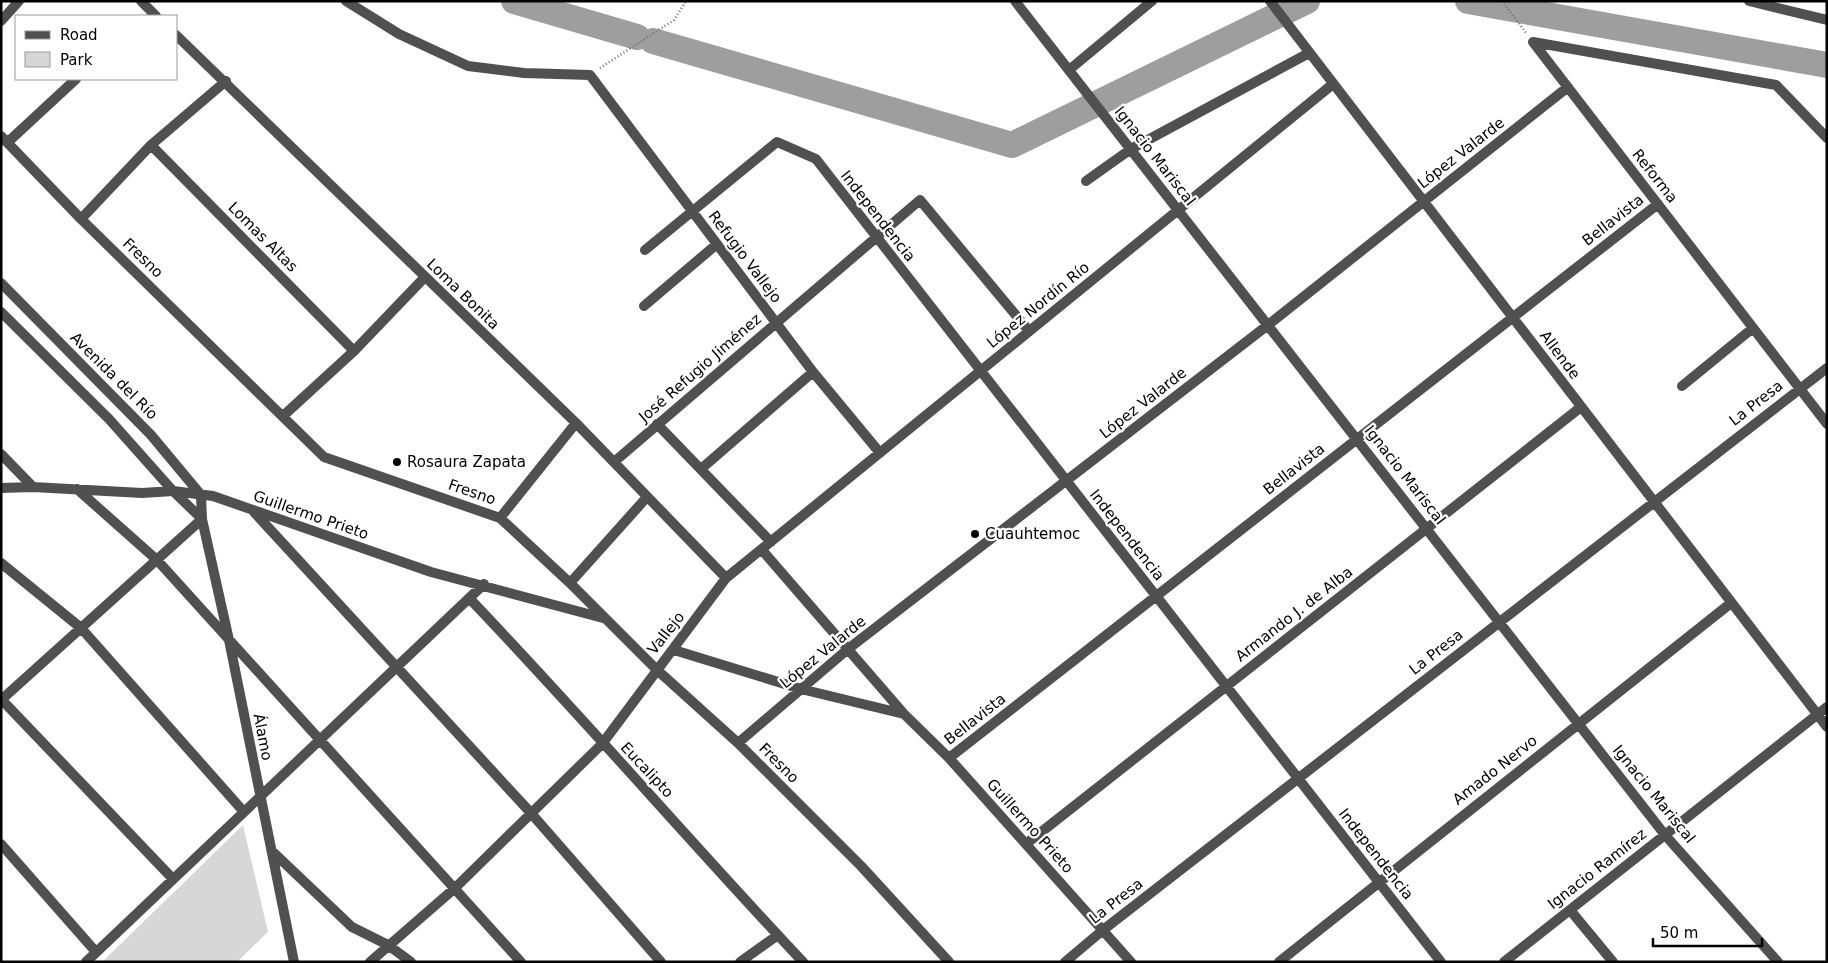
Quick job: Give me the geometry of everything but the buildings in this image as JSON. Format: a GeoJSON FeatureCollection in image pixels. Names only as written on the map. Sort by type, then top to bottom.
{"type":"FeatureCollection","features":[{"type":"Feature","properties":{"kind":"street"},"geometry":{"type":"LineString","coordinates":[[1,21],[19,1]]}},
{"type":"Feature","properties":{"kind":"street"},"geometry":{"type":"LineString","coordinates":[[141,1],[150,14]]}},
{"type":"Feature","properties":{"kind":"street"},"geometry":{"type":"LineString","coordinates":[[346,1],[399,34],[468,66],[524,73],[590,75]]}},
{"type":"Feature","properties":{"kind":"street","name":"Ignacio Mariscal"},"geometry":{"type":"LineString","coordinates":[[1015,1],[1665,834],[1778,962]]}},
{"type":"Feature","properties":{"kind":"street"},"geometry":{"type":"LineString","coordinates":[[1069,70],[1152,1]]}},
{"type":"Feature","properties":{"kind":"street","name":"Allende"},"geometry":{"type":"LineString","coordinates":[[1270,1],[1827,727]]}},
{"type":"Feature","properties":{"kind":"street"},"geometry":{"type":"LineString","coordinates":[[1748,1],[1827,20]]}},
{"type":"Feature","properties":{"kind":"street"},"geometry":{"type":"LineString","coordinates":[[1781,1],[1790,11]]}},
{"type":"Feature","properties":{"kind":"street","name":"Loma Bonita"},"geometry":{"type":"LineString","coordinates":[[178,37],[226,81],[424,278],[576,424],[726,578]]}},
{"type":"Feature","properties":{"kind":"street","name":"Reforma"},"geometry":{"type":"LineString","coordinates":[[1827,138],[1776,85],[1533,42],[1827,424]]}},
{"type":"Feature","properties":{"kind":"street"},"geometry":{"type":"LineString","coordinates":[[1086,180],[1128,145],[1306,48]]}},
{"type":"Feature","properties":{"kind":"street","name":"Refugio Vallejo"},"geometry":{"type":"LineString","coordinates":[[590,75],[813,372],[880,454]]}},
{"type":"Feature","properties":{"kind":"street"},"geometry":{"type":"LineString","coordinates":[[5,139],[75,80]]}},
{"type":"Feature","properties":{"kind":"street"},"geometry":{"type":"LineString","coordinates":[[81,219],[151,145],[226,81]]}},
{"type":"Feature","properties":{"kind":"street","name":"López Nordín Río"},"geometry":{"type":"LineString","coordinates":[[762,550],[1333,84]]}},
{"type":"Feature","properties":{"kind":"street","name":"López Valarde"},"geometry":{"type":"LineString","coordinates":[[738,743],[848,649],[1268,325],[1568,88]]}},
{"type":"Feature","properties":{"kind":"street","name":"Fresno"},"geometry":{"type":"LineString","coordinates":[[5,139],[81,219],[324,457],[500,518],[570,583],[656,669],[738,743],[861,866],[949,962]]}},
{"type":"Feature","properties":{"kind":"street","name":"Independencia"},"geometry":{"type":"LineString","coordinates":[[692,212],[777,142],[816,159],[1065,482],[1441,962]]}},
{"type":"Feature","properties":{"kind":"street","name":"Lomas Altas"},"geometry":{"type":"LineString","coordinates":[[151,145],[354,351]]}},
{"type":"Feature","properties":{"kind":"street","name":"José Refugio Jiménez"},"geometry":{"type":"LineString","coordinates":[[614,462],[775,322],[920,200],[1029,332]]}},
{"type":"Feature","properties":{"kind":"street","name":"Bellavista"},"geometry":{"type":"LineString","coordinates":[[949,758],[1658,204]]}},
{"type":"Feature","properties":{"kind":"street"},"geometry":{"type":"LineString","coordinates":[[645,250],[692,212]]}},
{"type":"Feature","properties":{"kind":"street"},"geometry":{"type":"LineString","coordinates":[[644,306],[716,244]]}},
{"type":"Feature","properties":{"kind":"street"},"geometry":{"type":"LineString","coordinates":[[283,416],[354,351],[424,278]]}},
{"type":"Feature","properties":{"kind":"street","name":"Avenida del Río"},"geometry":{"type":"LineString","coordinates":[[1,283],[151,435],[201,495]]}},
{"type":"Feature","properties":{"kind":"street"},"geometry":{"type":"LineString","coordinates":[[1,312],[109,419],[202,519],[1,699],[173,879]]}},
{"type":"Feature","properties":{"kind":"street"},"geometry":{"type":"LineString","coordinates":[[1682,386],[1753,328]]}},
{"type":"Feature","properties":{"kind":"street","name":"La Presa"},"geometry":{"type":"LineString","coordinates":[[1065,962],[1103,930],[1827,368]]}},
{"type":"Feature","properties":{"kind":"street"},"geometry":{"type":"LineString","coordinates":[[700,469],[813,372]]}},
{"type":"Feature","properties":{"kind":"street","name":"Armando J. de Alba"},"geometry":{"type":"LineString","coordinates":[[1026,844],[1581,407]]}},
{"type":"Feature","properties":{"kind":"street"},"geometry":{"type":"LineString","coordinates":[[500,518],[576,424]]}},
{"type":"Feature","properties":{"kind":"street"},"geometry":{"type":"LineString","coordinates":[[657,424],[771,542]]}},
{"type":"Feature","properties":{"kind":"street"},"geometry":{"type":"LineString","coordinates":[[1,454],[33,487]]}},
{"type":"Feature","properties":{"kind":"street","name":"Guillermo Prieto"},"geometry":{"type":"LineString","coordinates":[[1,488],[33,487],[142,493],[173,490],[213,496],[253,512],[431,572],[484,584],[604,618]]}},
{"type":"Feature","properties":{"kind":"street"},"geometry":{"type":"LineString","coordinates":[[77,489],[157,560],[521,962]]}},
{"type":"Feature","properties":{"kind":"street","name":"Álamo"},"geometry":{"type":"LineString","coordinates":[[201,495],[202,519],[229,640],[294,962]]}},
{"type":"Feature","properties":{"kind":"street"},"geometry":{"type":"LineString","coordinates":[[570,583],[647,497]]}},
{"type":"Feature","properties":{"kind":"street"},"geometry":{"type":"LineString","coordinates":[[253,512],[530,812],[661,962]]}},
{"type":"Feature","properties":{"kind":"street","name":"Guillermo Prieto"},"geometry":{"type":"LineString","coordinates":[[762,550],[904,714],[949,758],[1131,962]]}},
{"type":"Feature","properties":{"kind":"street","name":"Vallejo"},"geometry":{"type":"LineString","coordinates":[[370,962],[454,888],[602,744],[656,669],[674,650],[726,578],[762,550]]}},
{"type":"Feature","properties":{"kind":"street"},"geometry":{"type":"LineString","coordinates":[[1,563],[80,628],[244,812]]}},
{"type":"Feature","properties":{"kind":"street"},"geometry":{"type":"LineString","coordinates":[[86,962],[484,584]]}},
{"type":"Feature","properties":{"kind":"street","name":"Eucalipto"},"geometry":{"type":"LineString","coordinates":[[469,598],[550,683],[602,744],[803,962]]}},
{"type":"Feature","properties":{"kind":"street","name":"Amado Nervo"},"geometry":{"type":"LineString","coordinates":[[1278,962],[1731,603]]}},
{"type":"Feature","properties":{"kind":"street"},"geometry":{"type":"LineString","coordinates":[[674,650],[801,688],[904,714]]}},
{"type":"Feature","properties":{"kind":"street","name":"Ignacio Ramírez"},"geometry":{"type":"LineString","coordinates":[[1504,962],[1827,707]]}},
{"type":"Feature","properties":{"kind":"street"},"geometry":{"type":"LineString","coordinates":[[1,844],[96,952]]}},
{"type":"Feature","properties":{"kind":"street"},"geometry":{"type":"LineString","coordinates":[[272,851],[352,926],[388,945],[411,962]]}},
{"type":"Feature","properties":{"kind":"street"},"geometry":{"type":"LineString","coordinates":[[1570,910],[1612,962]]}},
{"type":"Feature","properties":{"kind":"street"},"geometry":{"type":"LineString","coordinates":[[740,962],[778,935]]}},
{"type":"Feature","properties":{"kind":"path"},"geometry":{"type":"LineString","coordinates":[[590,75],[674,20],[686,1]]}},
{"type":"Feature","properties":{"kind":"path"},"geometry":{"type":"LineString","coordinates":[[1502,1],[1523,29]]}},
{"type":"Feature","properties":{"kind":"green space"},"geometry":{"type":"Polygon","coordinates":[[[243,825],[268,932],[237,962],[102,962],[243,825]]]}},
{"type":"Feature","properties":{"kind":"waterway"},"geometry":{"type":"LineString","coordinates":[[514,1],[637,37]]}},
{"type":"Feature","properties":{"kind":"waterway"},"geometry":{"type":"LineString","coordinates":[[653,41],[1012,145],[1307,1]]}},
{"type":"Feature","properties":{"kind":"waterway"},"geometry":{"type":"LineString","coordinates":[[1468,1],[1827,65]]}},
{"type":"Feature","properties":{"kind":"place","name":"Rosaura Zapata"},"geometry":{"type":"Point","coordinates":[397,462]}},
{"type":"Feature","properties":{"kind":"place","name":"Cuauhtemoc"},"geometry":{"type":"Point","coordinates":[975,534]}}]}
